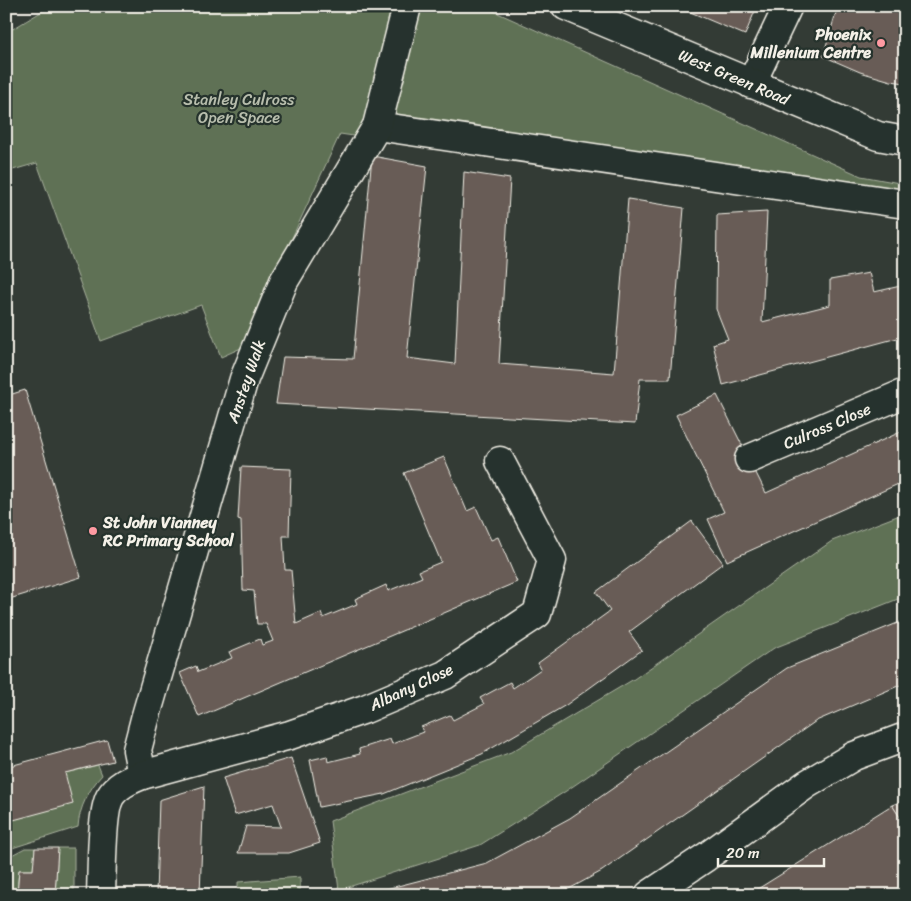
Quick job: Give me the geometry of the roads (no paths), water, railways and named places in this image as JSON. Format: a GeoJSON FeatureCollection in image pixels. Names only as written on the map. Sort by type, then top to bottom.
{"type":"FeatureCollection","features":[{"type":"Feature","properties":{"kind":"street","name":"Anstey Walk"},"geometry":{"type":"LineString","coordinates":[[142,775],[137,750],[244,379],[284,281],[377,126],[407,6]]}},
{"type":"Feature","properties":{"kind":"street","name":"West Green Road"},"geometry":{"type":"LineString","coordinates":[[566,6],[878,136],[905,141]]}},
{"type":"Feature","properties":{"kind":"street"},"geometry":{"type":"LineString","coordinates":[[751,84],[788,6]]}},
{"type":"Feature","properties":{"kind":"street"},"geometry":{"type":"LineString","coordinates":[[377,126],[905,204]]}},
{"type":"Feature","properties":{"kind":"street","name":"Culross Close"},"geometry":{"type":"LineString","coordinates":[[749,460],[905,393]]}},
{"type":"Feature","properties":{"kind":"street","name":"Albany Close"},"geometry":{"type":"LineString","coordinates":[[101,895],[104,823],[110,798],[124,782],[142,775],[290,735],[365,709],[445,675],[537,614],[552,560],[500,461]]}},
{"type":"Feature","properties":{"kind":"street"},"geometry":{"type":"LineString","coordinates":[[649,895],[706,857],[807,784],[854,756],[905,737]]}},
{"type":"Feature","properties":{"kind":"place","name":"Phoenix Millenium Centre"},"geometry":{"type":"Point","coordinates":[881,43]}},
{"type":"Feature","properties":{"kind":"place","name":"St John Vianney RC Primary School"},"geometry":{"type":"Point","coordinates":[93,531]}},
{"type":"Feature","properties":{"kind":"park label","name":"Stanley Culross Open Space"},"geometry":{"type":"Point","coordinates":[239,108]}}]}
